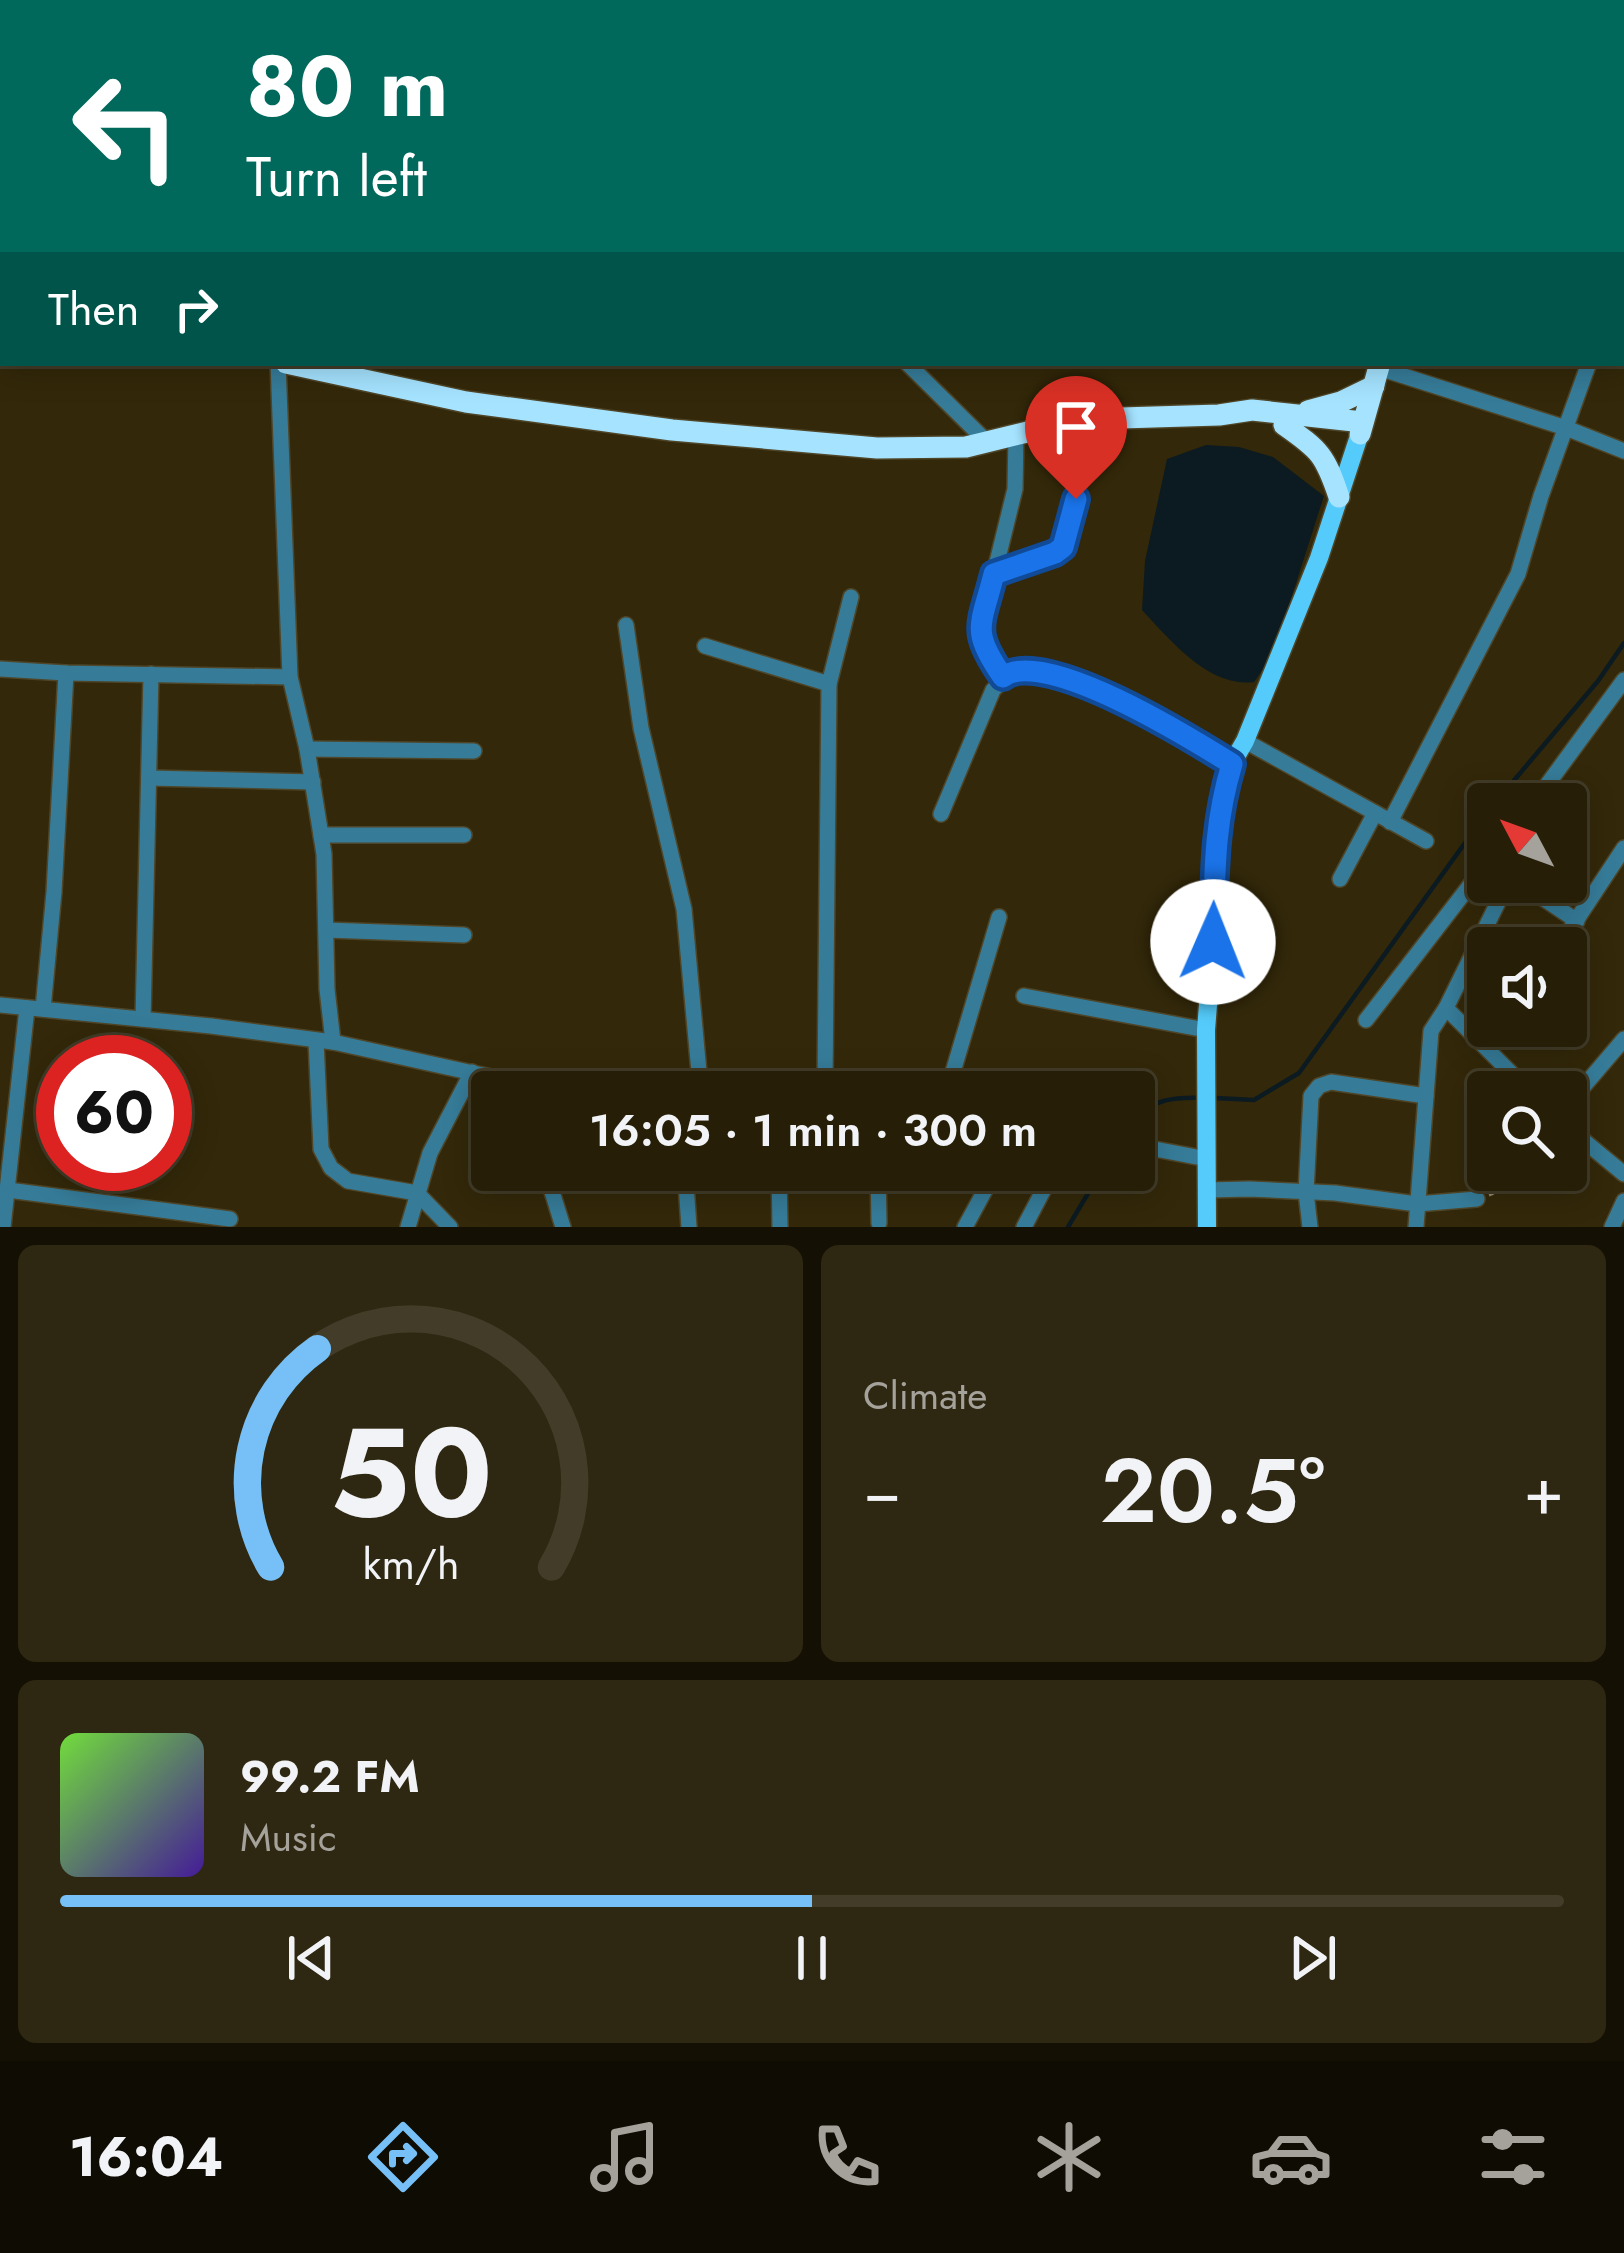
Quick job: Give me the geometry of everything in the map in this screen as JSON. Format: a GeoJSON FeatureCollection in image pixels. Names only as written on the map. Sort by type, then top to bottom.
{"type":"FeatureCollection","features":[{"type":"Feature","properties":{"kind":"highway"},"geometry":{"type":"LineString","coordinates":[[296,366],[466,402],[672,430],[877,448],[966,447],[1060,424],[1252,410],[1361,429],[1378,373]]}},
{"type":"Feature","properties":{"kind":"highway"},"geometry":{"type":"LineString","coordinates":[[1290,419],[1341,402],[1378,373]]}},
{"type":"Feature","properties":{"kind":"highway"},"geometry":{"type":"LineString","coordinates":[[1290,419],[1328,464],[1339,497]]}},
{"type":"Feature","properties":{"kind":"main road"},"geometry":{"type":"LineString","coordinates":[[1207,1227],[1206,1030],[1219,806],[1318,558],[1361,429]]}},
{"type":"Feature","properties":{"kind":"street"},"geometry":{"type":"LineString","coordinates":[[282,366],[290,677],[308,749],[321,835],[326,930],[321,1149],[331,1168],[348,1181],[417,1193],[451,1227]]}},
{"type":"Feature","properties":{"kind":"street"},"geometry":{"type":"LineString","coordinates":[[910,366],[987,442]]}},
{"type":"Feature","properties":{"kind":"street"},"geometry":{"type":"LineString","coordinates":[[1340,879],[1383,818],[1518,574],[1588,366]]}},
{"type":"Feature","properties":{"kind":"street"},"geometry":{"type":"LineString","coordinates":[[1378,373],[1566,428],[1624,451]]}},
{"type":"Feature","properties":{"kind":"street"},"geometry":{"type":"LineString","coordinates":[[994,574],[1063,547],[1095,421]]}},
{"type":"Feature","properties":{"kind":"street"},"geometry":{"type":"LineString","coordinates":[[1003,677],[979,635],[1015,489],[1016,435]]}},
{"type":"Feature","properties":{"kind":"street"},"geometry":{"type":"LineString","coordinates":[[825,1071],[829,684],[851,597]]}},
{"type":"Feature","properties":{"kind":"street"},"geometry":{"type":"LineString","coordinates":[[626,625],[641,728],[684,909],[699,1071]]}},
{"type":"Feature","properties":{"kind":"street"},"geometry":{"type":"LineString","coordinates":[[705,646],[829,684]]}},
{"type":"Feature","properties":{"kind":"street"},"geometry":{"type":"LineString","coordinates":[[0,669],[290,677]]}},
{"type":"Feature","properties":{"kind":"street"},"geometry":{"type":"LineString","coordinates":[[941,814],[993,690],[1013,670],[1035,670],[1088,688],[1146,713],[1232,764]]}},
{"type":"Feature","properties":{"kind":"street"},"geometry":{"type":"LineString","coordinates":[[3,1227],[8,1107],[35,1008],[54,892],[66,673]]}},
{"type":"Feature","properties":{"kind":"street"},"geometry":{"type":"LineString","coordinates":[[143,1019],[151,674]]}},
{"type":"Feature","properties":{"kind":"street"},"geometry":{"type":"LineString","coordinates":[[1548,783],[1624,680]]}},
{"type":"Feature","properties":{"kind":"street"},"geometry":{"type":"LineString","coordinates":[[1245,742],[1426,841]]}},
{"type":"Feature","properties":{"kind":"street"},"geometry":{"type":"LineString","coordinates":[[308,749],[474,751]]}},
{"type":"Feature","properties":{"kind":"street"},"geometry":{"type":"LineString","coordinates":[[149,778],[313,782]]}},
{"type":"Feature","properties":{"kind":"street"},"geometry":{"type":"LineString","coordinates":[[321,835],[464,835]]}},
{"type":"Feature","properties":{"kind":"street"},"geometry":{"type":"LineString","coordinates":[[1573,927],[1624,848]]}},
{"type":"Feature","properties":{"kind":"street"},"geometry":{"type":"LineString","coordinates":[[1366,1019],[1467,890]]}},
{"type":"Feature","properties":{"kind":"street"},"geometry":{"type":"LineString","coordinates":[[1416,1227],[1430,1030],[1446,1008],[1498,903]]}},
{"type":"Feature","properties":{"kind":"street"},"geometry":{"type":"LineString","coordinates":[[1550,903],[1577,921]]}},
{"type":"Feature","properties":{"kind":"street"},"geometry":{"type":"LineString","coordinates":[[953,1071],[999,917]]}},
{"type":"Feature","properties":{"kind":"street"},"geometry":{"type":"LineString","coordinates":[[326,930],[464,935]]}},
{"type":"Feature","properties":{"kind":"street"},"geometry":{"type":"LineString","coordinates":[[1024,996],[1206,1030]]}},
{"type":"Feature","properties":{"kind":"street"},"geometry":{"type":"LineString","coordinates":[[0,1005],[324,1041],[471,1072]]}},
{"type":"Feature","properties":{"kind":"street"},"geometry":{"type":"LineString","coordinates":[[1446,1008],[1509,1071]]}},
{"type":"Feature","properties":{"kind":"street"},"geometry":{"type":"LineString","coordinates":[[1587,1082],[1624,1039]]}},
{"type":"Feature","properties":{"kind":"street"},"geometry":{"type":"LineString","coordinates":[[408,1227],[430,1154],[471,1074]]}},
{"type":"Feature","properties":{"kind":"street"},"geometry":{"type":"LineString","coordinates":[[1310,1227],[1306,1192],[1311,1096],[1318,1086],[1330,1082],[1426,1096]]}},
{"type":"Feature","properties":{"kind":"street"},"geometry":{"type":"LineString","coordinates":[[1587,1143],[1624,1174]]}},
{"type":"Feature","properties":{"kind":"street"},"geometry":{"type":"LineString","coordinates":[[1155,1149],[1207,1159]]}},
{"type":"Feature","properties":{"kind":"street"},"geometry":{"type":"LineString","coordinates":[[8,1190],[230,1219]]}},
{"type":"Feature","properties":{"kind":"street"},"geometry":{"type":"LineString","coordinates":[[1207,1190],[1306,1192],[1417,1204],[1477,1199]]}},
{"type":"Feature","properties":{"kind":"street"},"geometry":{"type":"LineString","coordinates":[[552,1191],[563,1227]]}},
{"type":"Feature","properties":{"kind":"street"},"geometry":{"type":"LineString","coordinates":[[686,1191],[689,1227]]}},
{"type":"Feature","properties":{"kind":"street"},"geometry":{"type":"LineString","coordinates":[[779,1191],[780,1227]]}},
{"type":"Feature","properties":{"kind":"street"},"geometry":{"type":"LineString","coordinates":[[878,1191],[879,1223]]}},
{"type":"Feature","properties":{"kind":"street"},"geometry":{"type":"LineString","coordinates":[[965,1227],[985,1191]]}},
{"type":"Feature","properties":{"kind":"street"},"geometry":{"type":"LineString","coordinates":[[1024,1227],[1043,1191]]}},
{"type":"Feature","properties":{"kind":"street"},"geometry":{"type":"LineString","coordinates":[[1612,1227],[1624,1201]]}},
{"type":"Feature","properties":{"kind":"path"},"geometry":{"type":"LineString","coordinates":[[1477,1199],[1498,1191]]}},
{"type":"Feature","properties":{"kind":"shaded area"},"geometry":{"type":"Polygon","coordinates":[[[1206,445],[1239,447],[1273,457],[1324,496],[1273,655],[1254,682],[1221,678],[1206,670],[1142,610],[1145,561],[1167,459],[1206,445]]]}},
{"type":"Feature","properties":{"kind":"waterway"},"geometry":{"type":"LineString","coordinates":[[1512,783],[1624,643]]}},
{"type":"Feature","properties":{"kind":"waterway"},"geometry":{"type":"LineString","coordinates":[[1215,1098],[1254,1100],[1299,1073],[1467,840]]}},
{"type":"Feature","properties":{"kind":"waterway"},"geometry":{"type":"LineString","coordinates":[[1155,1104],[1204,1098]]}},
{"type":"Feature","properties":{"kind":"waterway"},"geometry":{"type":"LineString","coordinates":[[1068,1227],[1089,1191]]}},
{"type":"Feature","properties":{"kind":"route"},"geometry":{"type":"LineString","coordinates":[[1076,499],[1063,547],[994,574],[979,635],[1003,677],[1013,670],[1035,670],[1088,688],[1146,713],[1232,764],[1219,806],[1213,942]]}}]}
